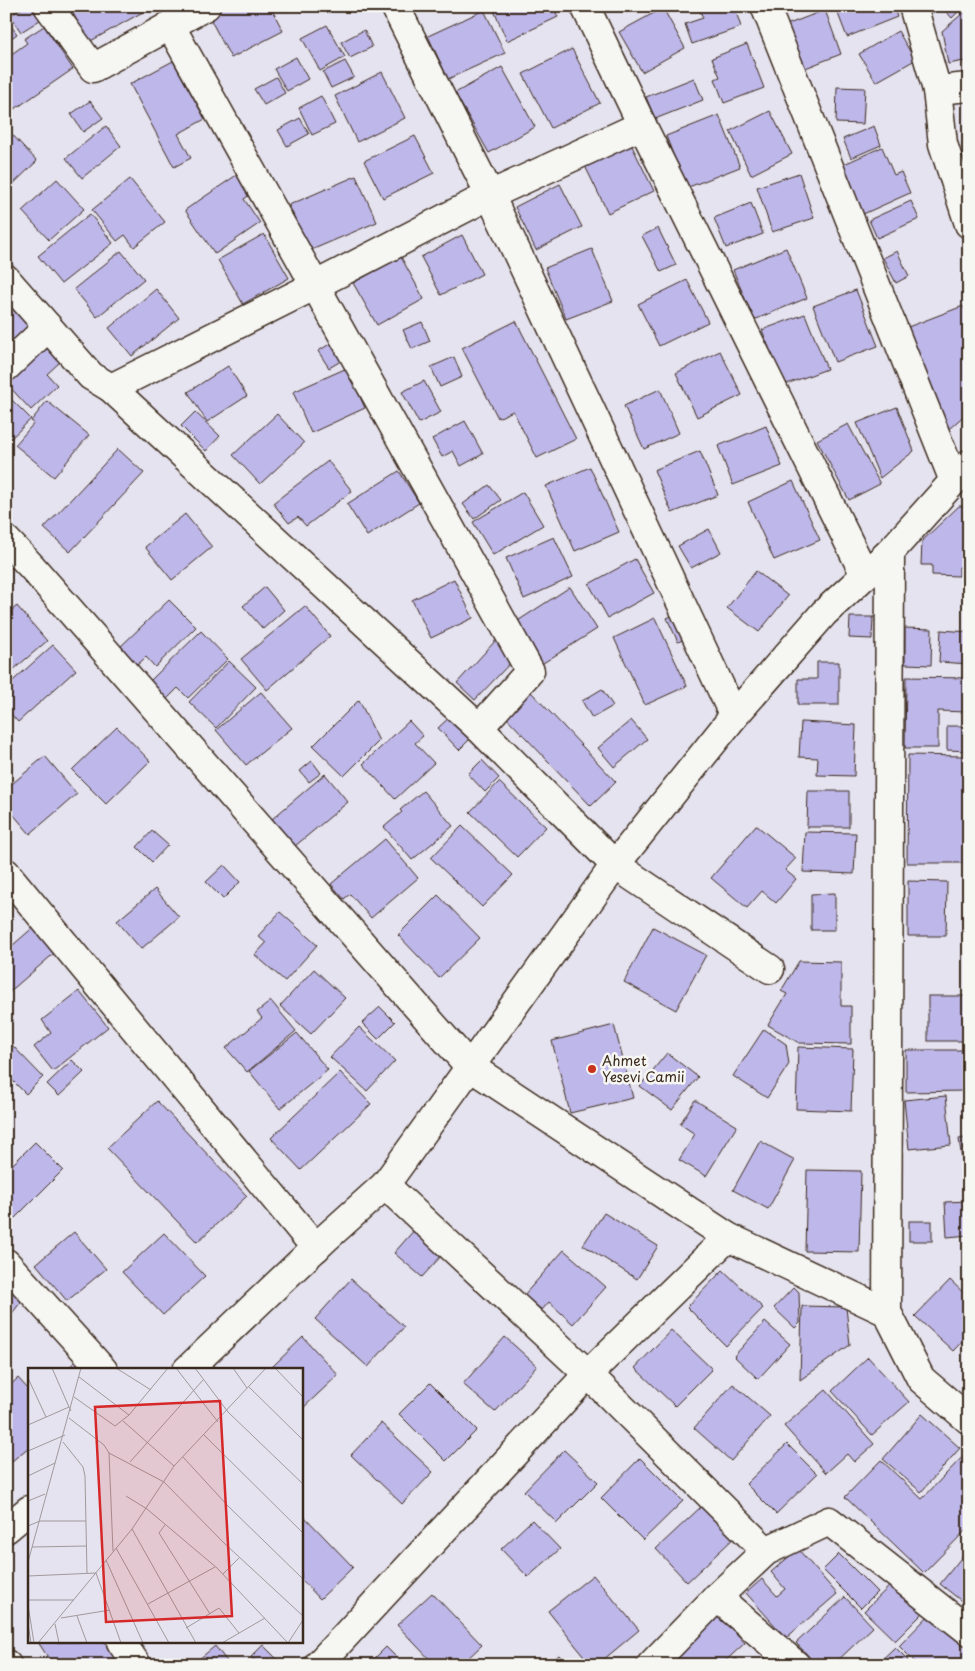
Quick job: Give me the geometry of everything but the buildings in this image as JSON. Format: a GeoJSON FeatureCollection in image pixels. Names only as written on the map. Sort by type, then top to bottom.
{"type":"FeatureCollection","features":[{"type":"Feature","properties":{"kind":"street"},"geometry":{"type":"LineString","coordinates":[[48,6],[93,68],[206,6]]}},
{"type":"Feature","properties":{"kind":"street"},"geometry":{"type":"LineString","coordinates":[[395,6],[490,195],[734,716]]}},
{"type":"Feature","properties":{"kind":"street"},"geometry":{"type":"LineString","coordinates":[[585,6],[865,575]]}},
{"type":"Feature","properties":{"kind":"street"},"geometry":{"type":"LineString","coordinates":[[190,1368],[385,1185],[615,865],[734,716],[824,613],[890,552],[962,473],[765,6]]}},
{"type":"Feature","properties":{"kind":"street"},"geometry":{"type":"LineString","coordinates":[[913,6],[937,90],[943,144],[969,224]]}},
{"type":"Feature","properties":{"kind":"street"},"geometry":{"type":"LineString","coordinates":[[170,25],[530,671],[479,728]]}},
{"type":"Feature","properties":{"kind":"street"},"geometry":{"type":"LineString","coordinates":[[937,90],[969,87]]}},
{"type":"Feature","properties":{"kind":"street"},"geometry":{"type":"LineString","coordinates":[[111,388],[490,195],[642,125]]}},
{"type":"Feature","properties":{"kind":"street"},"geometry":{"type":"LineString","coordinates":[[6,279],[91,376],[111,388],[479,728],[615,865],[770,969]]}},
{"type":"Feature","properties":{"kind":"street"},"geometry":{"type":"LineString","coordinates":[[6,367],[48,328]]}},
{"type":"Feature","properties":{"kind":"street"},"geometry":{"type":"LineString","coordinates":[[6,540],[31,566],[469,1066],[728,1237],[887,1312]]}},
{"type":"Feature","properties":{"kind":"street"},"geometry":{"type":"LineString","coordinates":[[890,552],[887,1312],[921,1379],[969,1420]]}},
{"type":"Feature","properties":{"kind":"street"},"geometry":{"type":"LineString","coordinates":[[6,874],[316,1248]]}},
{"type":"Feature","properties":{"kind":"street"},"geometry":{"type":"LineString","coordinates":[[385,1185],[588,1374],[766,1551]]}},
{"type":"Feature","properties":{"kind":"street"},"geometry":{"type":"LineString","coordinates":[[318,1665],[588,1374],[728,1237]]}},
{"type":"Feature","properties":{"kind":"street"},"geometry":{"type":"LineString","coordinates":[[6,1263],[101,1368]]}},
{"type":"Feature","properties":{"kind":"street"},"geometry":{"type":"LineString","coordinates":[[6,1529],[28,1511]]}},
{"type":"Feature","properties":{"kind":"street"},"geometry":{"type":"LineString","coordinates":[[651,1665],[766,1551],[829,1521],[969,1631]]}},
{"type":"Feature","properties":{"kind":"street"},"geometry":{"type":"LineString","coordinates":[[718,1597],[796,1665]]}},
{"type":"Feature","properties":{"kind":"street"},"geometry":{"type":"LineString","coordinates":[[122,1644],[137,1665]]}},
{"type":"Feature","properties":{"kind":"place","name":"Ahmet Yesevi Camii"},"geometry":{"type":"Point","coordinates":[592,1069]}}]}
